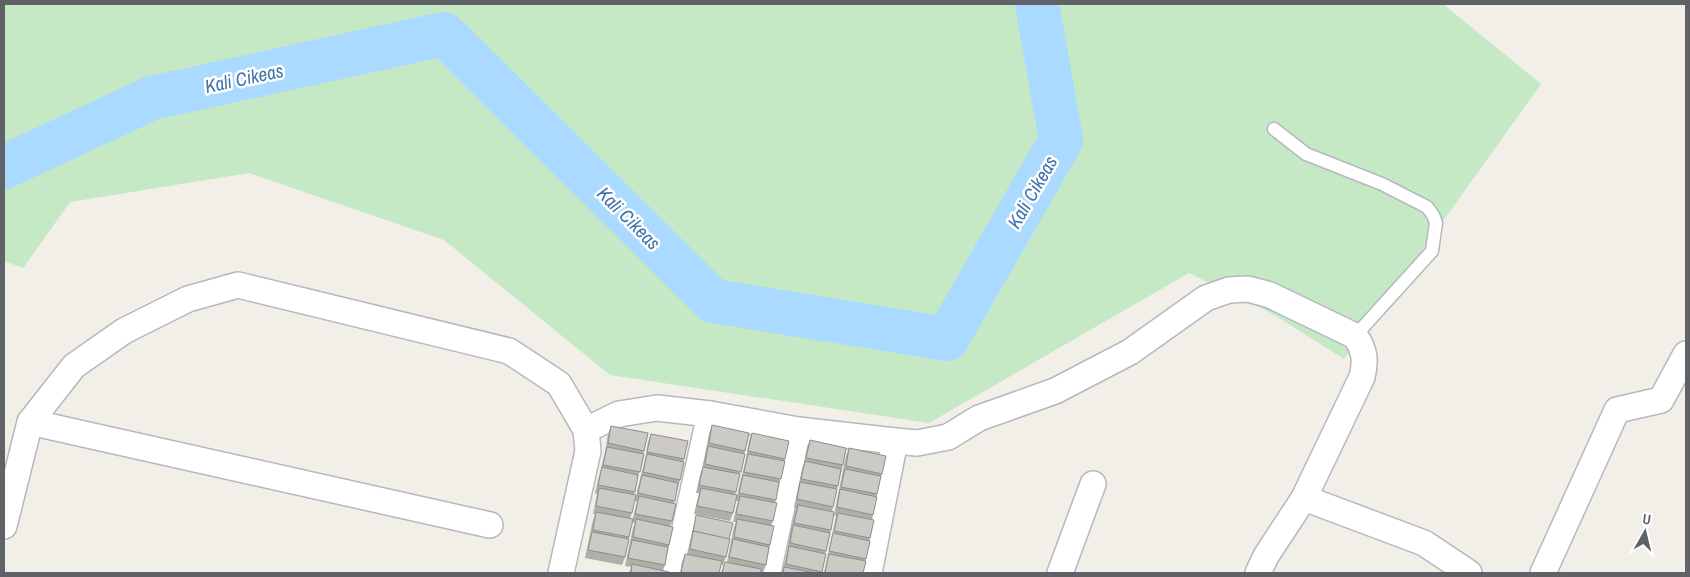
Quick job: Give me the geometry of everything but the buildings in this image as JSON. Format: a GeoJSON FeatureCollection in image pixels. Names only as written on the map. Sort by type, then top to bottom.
{"type":"FeatureCollection","features":[{"type":"Feature","properties":{"kind":"street"},"geometry":{"type":"LineString","coordinates":[[4,526],[30,422],[74,366],[124,331],[188,299],[238,285],[509,351],[560,384],[586,430],[588,451],[569,569]]}},
{"type":"Feature","properties":{"kind":"street"},"geometry":{"type":"LineString","coordinates":[[586,430],[619,414],[657,408],[710,414],[798,430],[895,441],[916,443],[948,437],[979,418],[1055,391],[1130,352],[1206,298],[1229,290],[1248,289],[1270,295],[1356,336],[1362,345],[1365,364],[1362,377],[1304,498],[1266,556],[1258,573]]}},
{"type":"Feature","properties":{"kind":"street"},"geometry":{"type":"LineString","coordinates":[[1543,573],[1617,410],[1661,400],[1686,354]]}},
{"type":"Feature","properties":{"kind":"street"},"geometry":{"type":"LineString","coordinates":[[675,573],[710,414]]}},
{"type":"Feature","properties":{"kind":"street"},"geometry":{"type":"LineString","coordinates":[[30,422],[490,526]]}},
{"type":"Feature","properties":{"kind":"street"},"geometry":{"type":"LineString","coordinates":[[768,573],[798,430]]}},
{"type":"Feature","properties":{"kind":"street"},"geometry":{"type":"LineString","coordinates":[[870,573],[895,441]]}},
{"type":"Feature","properties":{"kind":"street"},"geometry":{"type":"LineString","coordinates":[[1060,573],[1092,484]]}},
{"type":"Feature","properties":{"kind":"street"},"geometry":{"type":"LineString","coordinates":[[1304,498],[1424,544],[1469,573]]}},
{"type":"Feature","properties":{"kind":"lane"},"geometry":{"type":"LineString","coordinates":[[1274,129],[1306,154],[1382,184],[1427,207],[1433,215],[1436,224],[1432,251],[1356,336]]}},
{"type":"Feature","properties":{"kind":"green space"},"geometry":{"type":"Polygon","coordinates":[[[4,4],[1443,4],[1541,84],[1344,359],[1271,313],[1189,273],[929,423],[610,375],[444,240],[249,173],[70,202],[23,268],[4,261],[4,4]]]}},
{"type":"Feature","properties":{"kind":"waterway","name":"Kali Cikeas"},"geometry":{"type":"LineString","coordinates":[[4,167],[152,98],[444,34],[713,301],[947,339],[1061,140],[1037,4]]}}]}
